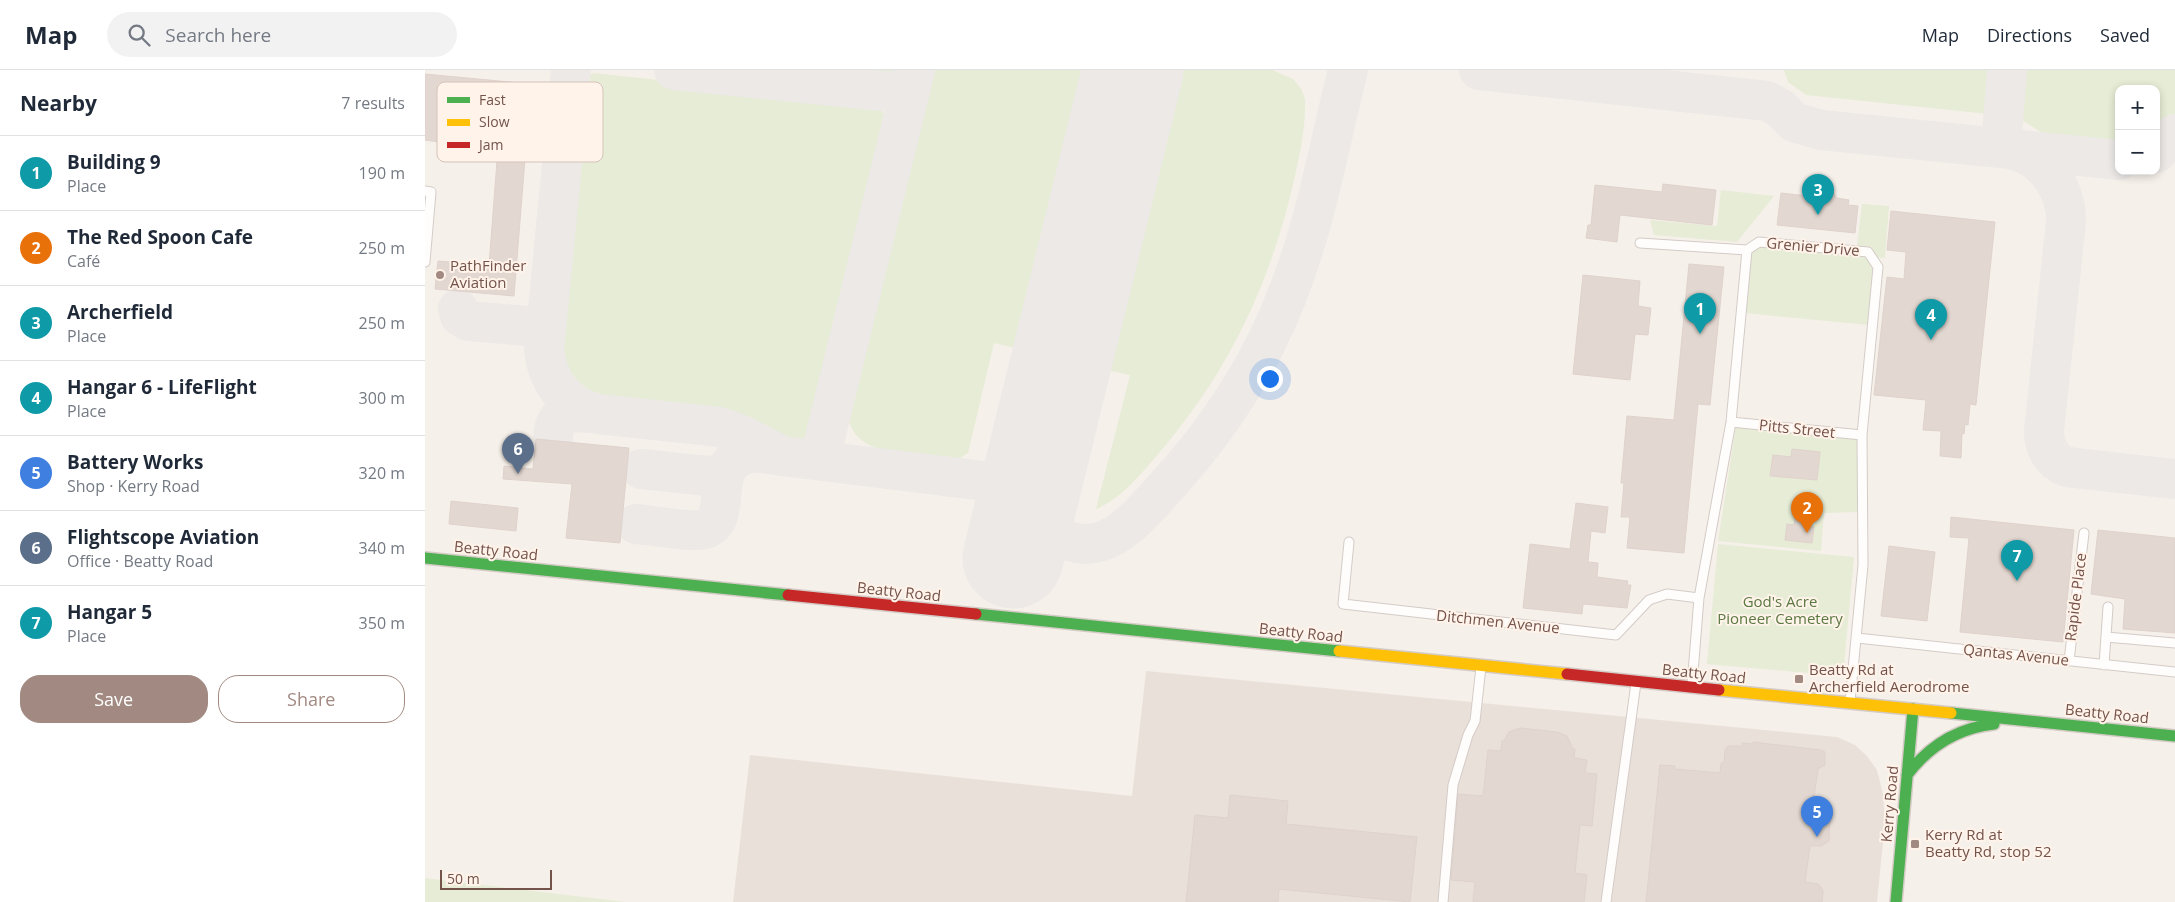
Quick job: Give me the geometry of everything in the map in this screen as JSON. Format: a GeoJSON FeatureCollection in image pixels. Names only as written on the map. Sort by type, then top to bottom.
{"type":"FeatureCollection","features":[{"type":"Feature","properties":{"kind":"main road","name":"Beatty Road"},"geometry":{"type":"LineString","coordinates":[[425,558],[2175,736]]}},
{"type":"Feature","properties":{"kind":"main road","name":"Kerry Road"},"geometry":{"type":"LineString","coordinates":[[1896,902],[1913,709]]}},
{"type":"Feature","properties":{"kind":"main road"},"geometry":{"type":"LineString","coordinates":[[1907,775],[1936,743],[1961,732],[1983,724],[2048,723]]}},
{"type":"Feature","properties":{"kind":"lane"},"geometry":{"type":"LineString","coordinates":[[425,191],[431,192],[425,262]]}},
{"type":"Feature","properties":{"kind":"lane"},"geometry":{"type":"LineString","coordinates":[[1640,242],[1747,250]]}},
{"type":"Feature","properties":{"kind":"lane","name":"Grenier Drive"},"geometry":{"type":"LineString","coordinates":[[1692,688],[1699,598],[1731,422],[1747,250],[1759,242],[1868,252],[1878,268],[1862,435],[1863,565],[1850,703]]}},
{"type":"Feature","properties":{"kind":"lane","name":"Pitts Street"},"geometry":{"type":"LineString","coordinates":[[1731,422],[1862,435]]}},
{"type":"Feature","properties":{"kind":"lane","name":"Rapide Place"},"geometry":{"type":"LineString","coordinates":[[2069,661],[2084,533]]}},
{"type":"Feature","properties":{"kind":"lane","name":"Ditchmen Avenue"},"geometry":{"type":"LineString","coordinates":[[1349,542],[1343,604],[1616,635],[1649,600],[1667,594],[1699,598]]}},
{"type":"Feature","properties":{"kind":"lane"},"geometry":{"type":"LineString","coordinates":[[2103,664],[2108,607]]}},
{"type":"Feature","properties":{"kind":"lane"},"geometry":{"type":"LineString","coordinates":[[2106,636],[2175,642]]}},
{"type":"Feature","properties":{"kind":"lane","name":"Qantas Avenue"},"geometry":{"type":"LineString","coordinates":[[1857,638],[2175,672]]}},
{"type":"Feature","properties":{"kind":"lane"},"geometry":{"type":"LineString","coordinates":[[1443,902],[1453,785],[1468,734],[1475,721],[1481,666]]}},
{"type":"Feature","properties":{"kind":"lane"},"geometry":{"type":"LineString","coordinates":[[1606,902],[1635,682]]}},
{"type":"Feature","properties":{"kind":"shaded area"},"geometry":{"type":"Polygon","coordinates":[[[1146,671],[1837,737],[1855,745],[1867,756],[1877,770],[1883,794],[1885,822],[1877,902],[733,902],[750,755],[1132,796],[1146,671]]]}},
{"type":"Feature","properties":{"kind":"green space"},"geometry":{"type":"Polygon","coordinates":[[[782,70],[904,70],[896,78],[872,79],[782,70]]]}},
{"type":"Feature","properties":{"kind":"green space"},"geometry":{"type":"Polygon","coordinates":[[[926,70],[1096,70],[1027,351],[994,343],[968,453],[960,458],[881,450],[862,440],[856,434],[851,428],[848,411],[848,390],[926,70]]]}},
{"type":"Feature","properties":{"kind":"green space"},"geometry":{"type":"Polygon","coordinates":[[[1174,70],[1272,70],[1293,79],[1302,90],[1305,100],[1301,147],[1291,193],[1268,267],[1239,336],[1221,368],[1178,430],[1153,460],[1120,494],[1096,509],[1130,375],[1096,368],[1169,76],[1174,70]]]}},
{"type":"Feature","properties":{"kind":"green space"},"geometry":{"type":"Polygon","coordinates":[[[1784,70],[2175,70],[2175,152],[2160,150],[2160,85],[2115,85],[2115,146],[2052,139],[2017,117],[1806,95],[1788,82],[1784,70]]]}},
{"type":"Feature","properties":{"kind":"green space"},"geometry":{"type":"Polygon","coordinates":[[[593,73],[857,101],[876,107],[886,117],[888,122],[815,439],[781,441],[764,437],[727,419],[594,404],[578,395],[566,384],[558,370],[554,351],[572,162],[603,162],[603,82],[581,82],[593,73]]]}},
{"type":"Feature","properties":{"kind":"green space"},"geometry":{"type":"Polygon","coordinates":[[[1721,190],[1774,196],[1737,242],[1654,235],[1650,220],[1717,226],[1721,190]]]}},
{"type":"Feature","properties":{"kind":"green space"},"geometry":{"type":"Polygon","coordinates":[[[1862,204],[1889,206],[1885,258],[1876,257],[1870,248],[1857,246],[1862,204]]]}},
{"type":"Feature","properties":{"kind":"green space"},"geometry":{"type":"Polygon","coordinates":[[[1761,246],[1866,255],[1874,268],[1869,325],[1745,313],[1751,252],[1761,246]]]}},
{"type":"Feature","properties":{"kind":"green space"},"geometry":{"type":"Polygon","coordinates":[[[1736,426],[1858,439],[1860,512],[1824,513],[1821,551],[1718,541],[1736,426]]]}},
{"type":"Feature","properties":{"kind":"green space","name":"God's Acre Pioneer Cemetery"},"geometry":{"type":"Polygon","coordinates":[[[1718,544],[1854,557],[1843,676],[1707,664],[1718,544]]]}},
{"type":"Feature","properties":{"kind":"green space"},"geometry":{"type":"Polygon","coordinates":[[[425,878],[626,902],[425,902],[425,878]]]}},
{"type":"Feature","properties":{"kind":"building"},"geometry":{"type":"Polygon","coordinates":[[[425,74],[510,82],[437,82],[437,142],[425,140],[425,74]]]}},
{"type":"Feature","properties":{"kind":"building"},"geometry":{"type":"Polygon","coordinates":[[[497,162],[525,162],[514,296],[435,289],[438,261],[489,265],[497,162]]]}},
{"type":"Feature","properties":{"kind":"building"},"geometry":{"type":"Polygon","coordinates":[[[1663,184],[1716,190],[1712,225],[1620,215],[1617,242],[1586,238],[1588,225],[1591,225],[1595,185],[1662,192],[1663,184]]]}},
{"type":"Feature","properties":{"kind":"building"},"geometry":{"type":"Polygon","coordinates":[[[1816,189],[1831,190],[1837,198],[1849,200],[1848,205],[1858,206],[1855,233],[1777,225],[1781,193],[1808,196],[1816,189]]]}},
{"type":"Feature","properties":{"kind":"building"},"geometry":{"type":"Polygon","coordinates":[[[1891,211],[1995,222],[1976,405],[1970,404],[1968,425],[1965,424],[1964,434],[1962,433],[1961,458],[1940,456],[1941,431],[1923,430],[1926,400],[1874,395],[1887,277],[1904,279],[1906,252],[1887,250],[1891,211]]]}},
{"type":"Feature","properties":{"kind":"building"},"geometry":{"type":"Polygon","coordinates":[[[1689,264],[1724,267],[1710,405],[1698,404],[1684,553],[1627,548],[1630,517],[1621,517],[1624,483],[1621,483],[1627,416],[1674,420],[1689,264]]]}},
{"type":"Feature","properties":{"kind":"building"},"geometry":{"type":"Polygon","coordinates":[[[1583,275],[1640,281],[1638,306],[1651,308],[1648,335],[1635,334],[1630,380],[1573,374],[1583,275]]]}},
{"type":"Feature","properties":{"kind":"building"},"geometry":{"type":"Polygon","coordinates":[[[536,439],[629,448],[620,543],[566,538],[572,484],[503,479],[504,466],[533,469],[536,439]]]}},
{"type":"Feature","properties":{"kind":"building"},"geometry":{"type":"Polygon","coordinates":[[[1792,449],[1820,452],[1817,480],[1770,476],[1773,455],[1791,457],[1792,449]]]}},
{"type":"Feature","properties":{"kind":"building"},"geometry":{"type":"Polygon","coordinates":[[[451,501],[518,508],[516,531],[449,524],[451,501]]]}},
{"type":"Feature","properties":{"kind":"building"},"geometry":{"type":"Polygon","coordinates":[[[1576,503],[1608,507],[1605,533],[1591,531],[1588,562],[1598,563],[1597,577],[1628,581],[1627,585],[1631,585],[1627,608],[1583,604],[1582,614],[1523,608],[1530,544],[1570,549],[1576,503]]]}},
{"type":"Feature","properties":{"kind":"building"},"geometry":{"type":"Polygon","coordinates":[[[1951,517],[2074,530],[2063,642],[1960,632],[1969,538],[1950,537],[1951,517]]]}},
{"type":"Feature","properties":{"kind":"building"},"geometry":{"type":"Polygon","coordinates":[[[1795,518],[1808,520],[1808,526],[1814,527],[1812,543],[1785,540],[1787,524],[1794,525],[1795,518]]]}},
{"type":"Feature","properties":{"kind":"building"},"geometry":{"type":"Polygon","coordinates":[[[2098,530],[2175,538],[2175,633],[2123,629],[2125,599],[2091,594],[2098,530]]]}},
{"type":"Feature","properties":{"kind":"building"},"geometry":{"type":"Polygon","coordinates":[[[1889,546],[1935,552],[1927,621],[1881,616],[1889,546]]]}},
{"type":"Feature","properties":{"kind":"building"},"geometry":{"type":"Polygon","coordinates":[[[1520,728],[1557,732],[1567,736],[1573,749],[1575,749],[1574,758],[1587,760],[1585,773],[1597,774],[1592,826],[1580,825],[1575,873],[1587,875],[1584,902],[1473,902],[1475,882],[1451,880],[1458,794],[1483,796],[1488,750],[1501,751],[1502,741],[1504,741],[1509,732],[1520,728]]]}},
{"type":"Feature","properties":{"kind":"building"},"geometry":{"type":"Polygon","coordinates":[[[1753,742],[1825,752],[1825,765],[1818,769],[1813,804],[1830,810],[1829,841],[1821,846],[1810,846],[1805,882],[1818,884],[1821,887],[1823,891],[1822,902],[1646,902],[1660,765],[1675,766],[1675,769],[1720,773],[1721,763],[1724,763],[1725,750],[1728,746],[1742,746],[1742,743],[1753,744],[1753,742]]]}},
{"type":"Feature","properties":{"kind":"building"},"geometry":{"type":"Polygon","coordinates":[[[1230,795],[1288,801],[1286,824],[1417,837],[1410,902],[1279,889],[1278,902],[1186,902],[1195,815],[1228,818],[1230,795]]]}},
{"type":"Feature","properties":{"kind":"taxiway"},"geometry":{"type":"LineString","coordinates":[[570,82],[571,70]]}},
{"type":"Feature","properties":{"kind":"taxiway"},"geometry":{"type":"LineString","coordinates":[[674,70],[891,92],[904,88],[913,78]]}},
{"type":"Feature","properties":{"kind":"taxiway"},"geometry":{"type":"LineString","coordinates":[[806,459],[815,456],[823,446],[915,70]]}},
{"type":"Feature","properties":{"kind":"taxiway"},"geometry":{"type":"LineString","coordinates":[[1103,192],[1135,70]]}},
{"type":"Feature","properties":{"kind":"taxiway"},"geometry":{"type":"LineString","coordinates":[[562,162],[544,351],[554,382],[568,399],[598,414],[720,427],[744,436],[782,456],[1000,483],[1014,489],[1025,497],[1049,527],[1059,536],[1070,542],[1097,543],[1108,539],[1128,526],[1183,468],[1223,416],[1257,361],[1285,302],[1304,246],[1318,197],[1348,70]]}},
{"type":"Feature","properties":{"kind":"taxiway"},"geometry":{"type":"LineString","coordinates":[[1479,70],[1767,101],[1780,108],[1794,122],[1821,130],[2115,160]]}},
{"type":"Feature","properties":{"kind":"taxiway"},"geometry":{"type":"LineString","coordinates":[[2001,148],[2007,70]]}},
{"type":"Feature","properties":{"kind":"taxiway"},"geometry":{"type":"LineString","coordinates":[[2160,149],[2175,134]]}},
{"type":"Feature","properties":{"kind":"taxiway"},"geometry":{"type":"LineString","coordinates":[[2014,150],[2036,160],[2045,168],[2058,187],[2065,209],[2066,221],[2044,431],[2047,448],[2057,461],[2067,467],[2175,479]]}},
{"type":"Feature","properties":{"kind":"taxiway"},"geometry":{"type":"LineString","coordinates":[[458,309],[460,316],[468,321],[539,327],[547,321]]}},
{"type":"Feature","properties":{"kind":"taxiway"},"geometry":{"type":"LineString","coordinates":[[1039,444],[1027,492],[1009,503],[1002,513],[1001,522],[1003,530],[1015,541],[1024,543],[1042,536],[1046,521],[1047,504],[1037,482],[1036,474],[1066,340]]}},
{"type":"Feature","properties":{"kind":"taxiway"},"geometry":{"type":"LineString","coordinates":[[553,437],[554,428],[560,417],[571,413],[592,413]]}},
{"type":"Feature","properties":{"kind":"taxiway"},"geometry":{"type":"LineString","coordinates":[[636,524],[681,529],[705,529],[714,523],[718,515],[723,480],[727,469],[734,460],[747,454],[755,453],[782,456]]}},
{"type":"Feature","properties":{"kind":"taxiway"},"geometry":{"type":"LineString","coordinates":[[641,469],[708,476],[717,475],[728,468]]}},
{"type":"Feature","properties":{"kind":"runway"},"geometry":{"type":"LineString","coordinates":[[1013,558],[1133,70]]}},
{"type":"Feature","properties":{"kind":"traffic: fast"},"geometry":{"type":"LineString","coordinates":[[425,558],[788,595]]}},
{"type":"Feature","properties":{"kind":"traffic: fast"},"geometry":{"type":"LineString","coordinates":[[976,614],[1339,651]]}},
{"type":"Feature","properties":{"kind":"traffic: fast"},"geometry":{"type":"LineString","coordinates":[[1896,902],[1913,709]]}},
{"type":"Feature","properties":{"kind":"traffic: fast"},"geometry":{"type":"LineString","coordinates":[[1951,713],[2175,736]]}},
{"type":"Feature","properties":{"kind":"traffic: fast"},"geometry":{"type":"LineString","coordinates":[[1907,775],[1925,755],[1945,740],[1968,730],[1994,724]]}},
{"type":"Feature","properties":{"kind":"traffic: slow"},"geometry":{"type":"LineString","coordinates":[[1339,651],[1567,674]]}},
{"type":"Feature","properties":{"kind":"traffic: slow"},"geometry":{"type":"LineString","coordinates":[[1719,690],[1951,713]]}},
{"type":"Feature","properties":{"kind":"traffic: jam"},"geometry":{"type":"LineString","coordinates":[[788,595],[976,614]]}},
{"type":"Feature","properties":{"kind":"traffic: jam"},"geometry":{"type":"LineString","coordinates":[[1567,674],[1719,690]]}},
{"type":"Feature","properties":{"kind":"place","name":"Archerfield"},"geometry":{"type":"Point","coordinates":[1818,215]}},
{"type":"Feature","properties":{"kind":"place","name":"PathFinder Aviation"},"geometry":{"type":"Point","coordinates":[440,275]}},
{"type":"Feature","properties":{"kind":"place","name":"Building 9"},"geometry":{"type":"Point","coordinates":[1700,334]}},
{"type":"Feature","properties":{"kind":"place","name":"Hangar 6 - LifeFlight"},"geometry":{"type":"Point","coordinates":[1931,340]}},
{"type":"Feature","properties":{"kind":"place","name":"Flightscope Aviation"},"geometry":{"type":"Point","coordinates":[518,474]}},
{"type":"Feature","properties":{"kind":"place","name":"The Red Spoon Cafe"},"geometry":{"type":"Point","coordinates":[1807,533]}},
{"type":"Feature","properties":{"kind":"place","name":"Hangar 5"},"geometry":{"type":"Point","coordinates":[2017,581]}},
{"type":"Feature","properties":{"kind":"place","name":"Beatty Rd at Archerfield Aerodrome"},"geometry":{"type":"Point","coordinates":[1799,679]}},
{"type":"Feature","properties":{"kind":"place","name":"Battery Works"},"geometry":{"type":"Point","coordinates":[1817,837]}},
{"type":"Feature","properties":{"kind":"place","name":"Kerry Rd at Beatty Rd, stop 52"},"geometry":{"type":"Point","coordinates":[1915,844]}}]}
